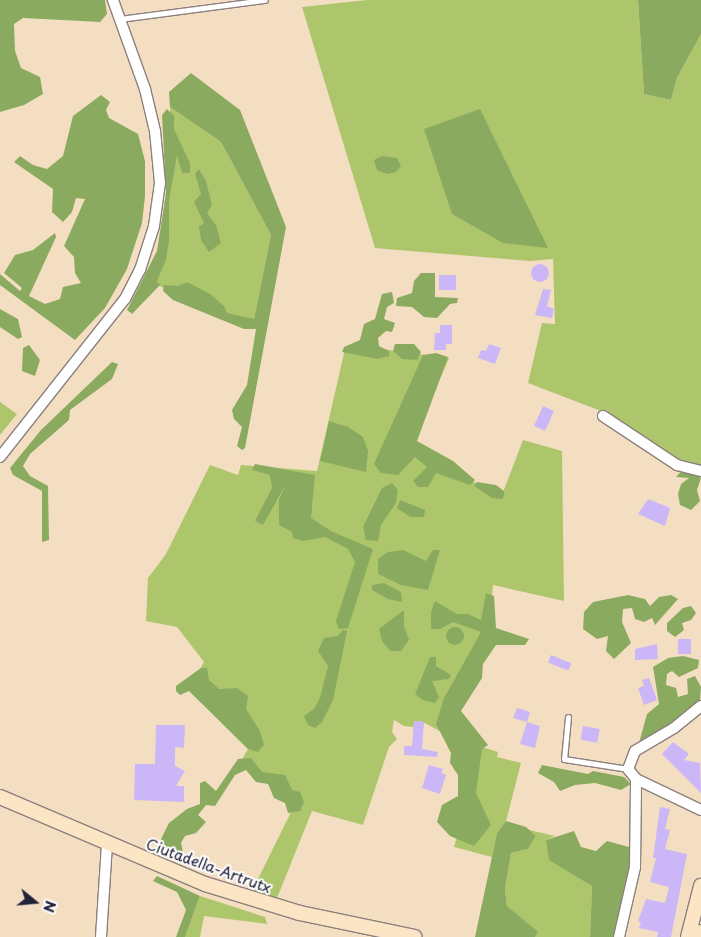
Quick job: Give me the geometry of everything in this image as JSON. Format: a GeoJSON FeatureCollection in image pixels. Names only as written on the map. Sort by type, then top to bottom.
{"type":"FeatureCollection","features":[{"type":"Feature","properties":{"kind":"main road","name":"Ciutadella-Artrutx"},"geometry":{"type":"LineString","coordinates":[[0,797],[205,884],[276,907],[415,937]]}},
{"type":"Feature","properties":{"kind":"main road"},"geometry":{"type":"LineString","coordinates":[[688,937],[701,886]]}},
{"type":"Feature","properties":{"kind":"main road"},"geometry":{"type":"LineString","coordinates":[[700,937],[701,932]]}},
{"type":"Feature","properties":{"kind":"street"},"geometry":{"type":"LineString","coordinates":[[0,457],[108,323],[125,299],[149,248],[158,204],[158,147],[144,89],[113,0]]}},
{"type":"Feature","properties":{"kind":"street"},"geometry":{"type":"LineString","coordinates":[[603,416],[677,465],[701,471]]}},
{"type":"Feature","properties":{"kind":"street"},"geometry":{"type":"LineString","coordinates":[[701,706],[674,728],[634,751],[628,770],[636,779],[701,810]]}},
{"type":"Feature","properties":{"kind":"street"},"geometry":{"type":"LineString","coordinates":[[619,937],[635,867],[636,779]]}},
{"type":"Feature","properties":{"kind":"street"},"geometry":{"type":"LineString","coordinates":[[101,937],[107,843]]}},
{"type":"Feature","properties":{"kind":"lane"},"geometry":{"type":"LineString","coordinates":[[120,19],[265,0]]}},
{"type":"Feature","properties":{"kind":"lane"},"geometry":{"type":"LineString","coordinates":[[568,717],[564,759],[628,770]]}},
{"type":"Feature","properties":{"kind":"green space"},"geometry":{"type":"Polygon","coordinates":[[[0,0],[105,0],[107,14],[100,22],[23,18],[14,24],[15,51],[21,68],[40,77],[43,94],[24,105],[0,112],[0,0]]]}},
{"type":"Feature","properties":{"kind":"green space"},"geometry":{"type":"Polygon","coordinates":[[[367,0],[638,0],[644,94],[671,100],[677,78],[701,34],[701,466],[677,459],[611,417],[607,410],[601,411],[528,383],[542,323],[555,324],[553,259],[530,261],[375,248],[302,7],[367,0]]]}},
{"type":"Feature","properties":{"kind":"green space"},"geometry":{"type":"Polygon","coordinates":[[[638,0],[701,0],[701,34],[677,78],[671,100],[644,94],[638,0]]]}},
{"type":"Feature","properties":{"kind":"green space"},"geometry":{"type":"Polygon","coordinates":[[[191,73],[240,110],[286,227],[245,448],[242,450],[237,446],[242,427],[234,419],[232,410],[247,385],[256,329],[244,329],[173,300],[163,291],[164,285],[178,286],[187,282],[210,294],[224,306],[227,313],[254,319],[271,235],[221,142],[170,107],[169,92],[191,73]]]}},
{"type":"Feature","properties":{"kind":"green space"},"geometry":{"type":"Polygon","coordinates":[[[101,95],[110,102],[106,110],[109,118],[138,134],[145,161],[145,196],[142,223],[127,269],[105,308],[75,340],[0,285],[0,274],[20,291],[22,288],[4,273],[15,255],[33,250],[55,233],[56,237],[29,296],[45,304],[60,299],[63,287],[81,283],[75,273],[74,257],[64,246],[85,199],[76,198],[72,212],[63,222],[52,212],[53,189],[14,162],[20,156],[33,165],[47,169],[63,156],[73,116],[101,95]]]}},
{"type":"Feature","properties":{"kind":"green space"},"geometry":{"type":"Polygon","coordinates":[[[170,107],[221,142],[271,235],[252,329],[153,283],[165,255],[170,107]]]}},
{"type":"Feature","properties":{"kind":"green space"},"geometry":{"type":"Polygon","coordinates":[[[167,109],[174,116],[174,129],[190,163],[190,173],[182,173],[177,155],[169,201],[169,241],[166,260],[157,281],[160,285],[132,314],[127,310],[157,251],[166,193],[162,115],[167,109]]]}},
{"type":"Feature","properties":{"kind":"green space"},"geometry":{"type":"Polygon","coordinates":[[[480,109],[548,248],[503,243],[452,214],[424,129],[480,109]]]}},
{"type":"Feature","properties":{"kind":"green space"},"geometry":{"type":"Polygon","coordinates":[[[382,156],[397,158],[401,166],[396,172],[387,174],[377,170],[374,160],[382,156]]]}},
{"type":"Feature","properties":{"kind":"green space"},"geometry":{"type":"Polygon","coordinates":[[[199,169],[206,181],[212,205],[207,213],[216,225],[221,243],[209,252],[201,240],[199,227],[204,223],[194,202],[201,194],[195,174],[199,169]]]}},
{"type":"Feature","properties":{"kind":"green space"},"geometry":{"type":"Polygon","coordinates":[[[421,273],[435,273],[435,297],[458,298],[457,303],[450,304],[437,318],[424,317],[412,307],[396,306],[397,298],[412,293],[414,281],[421,273]]]}},
{"type":"Feature","properties":{"kind":"green space"},"geometry":{"type":"Polygon","coordinates":[[[392,292],[394,303],[387,307],[384,319],[395,323],[392,332],[386,331],[378,338],[379,346],[389,351],[389,356],[377,359],[342,352],[344,347],[360,340],[364,324],[375,319],[382,294],[392,292]]]}},
{"type":"Feature","properties":{"kind":"green space"},"geometry":{"type":"Polygon","coordinates":[[[0,309],[18,319],[22,337],[18,339],[0,327],[0,309]]]}},
{"type":"Feature","properties":{"kind":"green space"},"geometry":{"type":"Polygon","coordinates":[[[395,344],[414,344],[421,352],[417,360],[402,359],[393,351],[395,344]]]}},
{"type":"Feature","properties":{"kind":"green space"},"geometry":{"type":"Polygon","coordinates":[[[29,345],[40,360],[35,376],[22,371],[23,348],[29,345]]]}},
{"type":"Feature","properties":{"kind":"green space"},"geometry":{"type":"Polygon","coordinates":[[[345,349],[381,349],[449,358],[412,445],[479,485],[502,495],[523,440],[562,451],[564,601],[493,585],[489,634],[448,720],[479,746],[498,752],[497,757],[521,763],[506,821],[497,833],[492,857],[454,847],[480,753],[423,722],[414,721],[414,727],[404,726],[394,720],[392,732],[397,739],[389,747],[363,825],[312,811],[277,898],[252,891],[294,806],[241,761],[248,749],[189,690],[204,662],[177,627],[146,621],[148,578],[166,554],[210,465],[238,475],[241,465],[317,471],[345,349]]]}},
{"type":"Feature","properties":{"kind":"green space"},"geometry":{"type":"Polygon","coordinates":[[[436,353],[448,357],[417,441],[453,461],[475,480],[470,485],[436,473],[428,487],[418,487],[413,481],[427,467],[415,457],[398,475],[381,473],[374,464],[423,355],[436,353]]]}},
{"type":"Feature","properties":{"kind":"green space"},"geometry":{"type":"Polygon","coordinates":[[[112,362],[118,364],[112,379],[70,410],[69,420],[30,454],[23,466],[30,476],[48,486],[49,540],[42,542],[42,491],[13,475],[10,468],[41,430],[112,362]]]}},
{"type":"Feature","properties":{"kind":"green space"},"geometry":{"type":"Polygon","coordinates":[[[0,402],[17,414],[0,435],[0,402]]]}},
{"type":"Feature","properties":{"kind":"green space"},"geometry":{"type":"Polygon","coordinates":[[[329,421],[348,427],[363,437],[368,451],[366,472],[320,461],[329,421]]]}},
{"type":"Feature","properties":{"kind":"green space"},"geometry":{"type":"Polygon","coordinates":[[[255,464],[315,475],[311,518],[331,531],[373,549],[348,628],[339,629],[336,621],[355,562],[348,549],[325,537],[303,541],[293,538],[292,532],[279,525],[279,500],[286,484],[263,525],[255,521],[272,488],[270,475],[252,470],[255,464]]]}},
{"type":"Feature","properties":{"kind":"green space"},"geometry":{"type":"Polygon","coordinates":[[[683,469],[694,471],[701,478],[697,490],[700,501],[691,510],[680,505],[678,494],[681,484],[689,478],[676,477],[683,469]]]}},
{"type":"Feature","properties":{"kind":"green space"},"geometry":{"type":"Polygon","coordinates":[[[477,482],[496,485],[504,491],[504,496],[502,499],[492,498],[474,486],[477,482]]]}},
{"type":"Feature","properties":{"kind":"green space"},"geometry":{"type":"Polygon","coordinates":[[[392,483],[398,490],[396,503],[381,525],[378,541],[366,540],[363,527],[382,488],[392,483]]]}},
{"type":"Feature","properties":{"kind":"green space"},"geometry":{"type":"Polygon","coordinates":[[[400,500],[425,510],[424,517],[410,517],[397,508],[400,500]]]}},
{"type":"Feature","properties":{"kind":"green space"},"geometry":{"type":"Polygon","coordinates":[[[403,550],[426,561],[433,550],[440,550],[428,590],[401,585],[378,574],[378,559],[388,552],[403,550]]]}},
{"type":"Feature","properties":{"kind":"green space"},"geometry":{"type":"Polygon","coordinates":[[[384,583],[401,592],[402,602],[388,599],[372,590],[372,585],[384,583]]]}},
{"type":"Feature","properties":{"kind":"green space"},"geometry":{"type":"Polygon","coordinates":[[[486,593],[494,596],[496,628],[529,639],[525,645],[496,645],[483,664],[482,678],[461,711],[488,745],[482,749],[476,793],[491,825],[474,846],[450,836],[437,822],[442,805],[458,796],[458,775],[450,763],[451,753],[436,724],[444,698],[481,632],[453,622],[440,629],[431,629],[431,612],[435,601],[457,614],[468,614],[481,620],[486,593]]]}},
{"type":"Feature","properties":{"kind":"green space"},"geometry":{"type":"Polygon","coordinates":[[[628,595],[645,599],[650,606],[659,597],[671,595],[678,599],[655,625],[652,618],[644,622],[635,619],[632,608],[623,609],[622,622],[631,643],[614,659],[606,651],[608,636],[597,639],[583,629],[584,612],[593,602],[628,595]]]}},
{"type":"Feature","properties":{"kind":"green space"},"geometry":{"type":"Polygon","coordinates":[[[691,606],[696,613],[691,620],[682,623],[684,630],[675,637],[667,631],[667,623],[683,608],[691,606]]]}},
{"type":"Feature","properties":{"kind":"green space"},"geometry":{"type":"Polygon","coordinates":[[[404,610],[404,626],[409,640],[401,651],[390,651],[382,641],[379,629],[404,610]]]}},
{"type":"Feature","properties":{"kind":"green space"},"geometry":{"type":"Polygon","coordinates":[[[455,627],[461,630],[464,636],[461,642],[455,645],[449,642],[446,636],[449,630],[455,627]]]}},
{"type":"Feature","properties":{"kind":"green space"},"geometry":{"type":"Polygon","coordinates":[[[343,630],[347,631],[333,700],[322,722],[315,728],[308,725],[304,716],[314,709],[320,698],[328,666],[318,651],[324,638],[338,636],[343,630]]]}},
{"type":"Feature","properties":{"kind":"green space"},"geometry":{"type":"Polygon","coordinates":[[[683,656],[699,660],[698,668],[679,677],[672,671],[667,674],[666,685],[676,688],[678,697],[688,694],[687,679],[695,676],[701,687],[700,701],[677,722],[639,743],[647,714],[659,704],[653,667],[668,658],[683,656]]]}},
{"type":"Feature","properties":{"kind":"green space"},"geometry":{"type":"Polygon","coordinates":[[[430,657],[436,657],[436,666],[451,675],[449,679],[432,681],[439,697],[435,703],[423,700],[415,694],[430,657]]]}},
{"type":"Feature","properties":{"kind":"green space"},"geometry":{"type":"Polygon","coordinates":[[[201,668],[207,668],[209,680],[219,689],[237,688],[248,696],[246,709],[260,731],[264,745],[258,752],[248,749],[189,691],[180,695],[176,691],[176,686],[201,668]]]}},
{"type":"Feature","properties":{"kind":"green space"},"geometry":{"type":"Polygon","coordinates":[[[251,758],[262,772],[285,775],[292,790],[300,792],[304,802],[300,811],[288,813],[285,803],[274,798],[268,784],[256,782],[246,770],[235,775],[215,806],[206,805],[198,815],[206,822],[196,833],[185,836],[181,843],[183,852],[167,857],[161,839],[169,823],[187,809],[200,804],[200,783],[205,781],[216,791],[238,759],[251,758]]]}},
{"type":"Feature","properties":{"kind":"green space"},"geometry":{"type":"Polygon","coordinates":[[[542,765],[588,774],[593,771],[624,777],[631,784],[621,790],[595,783],[575,785],[560,791],[554,782],[538,773],[542,765]]]}},
{"type":"Feature","properties":{"kind":"green space"},"geometry":{"type":"Polygon","coordinates":[[[506,821],[526,827],[536,836],[528,849],[511,853],[505,889],[507,906],[538,932],[535,937],[475,937],[497,833],[506,821]]]}},
{"type":"Feature","properties":{"kind":"green space"},"geometry":{"type":"Polygon","coordinates":[[[529,830],[555,836],[546,840],[573,873],[592,886],[590,937],[535,937],[537,932],[507,906],[505,889],[511,853],[528,849],[536,836],[529,830]]]}},
{"type":"Feature","properties":{"kind":"green space"},"geometry":{"type":"Polygon","coordinates":[[[574,831],[581,847],[596,851],[607,841],[629,847],[629,868],[614,937],[590,937],[592,886],[549,860],[546,840],[574,831]]]}},
{"type":"Feature","properties":{"kind":"green space"},"geometry":{"type":"Polygon","coordinates":[[[157,876],[200,896],[185,937],[176,937],[186,910],[177,892],[153,881],[157,876]]]}},
{"type":"Feature","properties":{"kind":"green space"},"geometry":{"type":"Polygon","coordinates":[[[200,896],[265,917],[267,924],[204,916],[200,937],[185,937],[200,896]]]}},
{"type":"Feature","properties":{"kind":"building"},"geometry":{"type":"Polygon","coordinates":[[[540,264],[546,267],[549,273],[546,279],[540,282],[534,279],[531,273],[534,267],[540,264]]]}},
{"type":"Feature","properties":{"kind":"building"},"geometry":{"type":"Polygon","coordinates":[[[439,275],[456,275],[456,290],[439,290],[439,275]]]}},
{"type":"Feature","properties":{"kind":"building"},"geometry":{"type":"Polygon","coordinates":[[[543,289],[551,290],[547,306],[554,309],[552,318],[535,315],[543,289]]]}},
{"type":"Feature","properties":{"kind":"building"},"geometry":{"type":"Polygon","coordinates":[[[440,325],[452,325],[452,344],[446,344],[446,350],[434,350],[435,333],[440,333],[440,325]]]}},
{"type":"Feature","properties":{"kind":"building"},"geometry":{"type":"Polygon","coordinates":[[[489,344],[501,348],[495,364],[478,358],[481,350],[486,351],[489,344]]]}},
{"type":"Feature","properties":{"kind":"building"},"geometry":{"type":"Polygon","coordinates":[[[543,406],[554,411],[545,431],[534,426],[543,406]]]}},
{"type":"Feature","properties":{"kind":"building"},"geometry":{"type":"Polygon","coordinates":[[[648,499],[670,508],[665,526],[638,514],[648,499]]]}},
{"type":"Feature","properties":{"kind":"building"},"geometry":{"type":"Polygon","coordinates":[[[678,639],[691,639],[691,654],[678,654],[678,639]]]}},
{"type":"Feature","properties":{"kind":"building"},"geometry":{"type":"Polygon","coordinates":[[[657,644],[658,659],[635,660],[635,649],[657,644]]]}},
{"type":"Feature","properties":{"kind":"building"},"geometry":{"type":"Polygon","coordinates":[[[551,655],[571,663],[568,671],[548,662],[551,655]]]}},
{"type":"Feature","properties":{"kind":"building"},"geometry":{"type":"Polygon","coordinates":[[[649,678],[657,700],[644,705],[638,688],[644,686],[642,680],[649,678]]]}},
{"type":"Feature","properties":{"kind":"building"},"geometry":{"type":"Polygon","coordinates":[[[517,708],[530,712],[527,722],[513,718],[517,708]]]}},
{"type":"Feature","properties":{"kind":"building"},"geometry":{"type":"Polygon","coordinates":[[[414,721],[424,722],[422,749],[438,752],[437,757],[404,755],[404,746],[412,746],[414,721]]]}},
{"type":"Feature","properties":{"kind":"building"},"geometry":{"type":"Polygon","coordinates":[[[527,722],[540,726],[535,748],[520,744],[527,722]]]}},
{"type":"Feature","properties":{"kind":"building"},"geometry":{"type":"Polygon","coordinates":[[[156,725],[185,725],[184,748],[175,747],[175,766],[185,771],[176,786],[184,786],[184,802],[134,800],[135,764],[155,764],[156,725]]]}},
{"type":"Feature","properties":{"kind":"building"},"geometry":{"type":"Polygon","coordinates":[[[583,726],[600,729],[597,743],[581,740],[583,726]]]}},
{"type":"Feature","properties":{"kind":"building"},"geometry":{"type":"Polygon","coordinates":[[[673,742],[689,754],[684,760],[700,763],[701,793],[662,754],[673,742]]]}},
{"type":"Feature","properties":{"kind":"building"},"geometry":{"type":"Polygon","coordinates":[[[429,765],[443,769],[441,773],[446,775],[440,794],[422,788],[429,765]]]}},
{"type":"Feature","properties":{"kind":"building"},"geometry":{"type":"Polygon","coordinates":[[[660,807],[670,809],[665,829],[670,830],[665,849],[687,854],[671,937],[657,937],[658,932],[639,928],[641,922],[638,921],[646,899],[665,903],[669,887],[650,882],[656,858],[653,858],[660,807]]]}}]}
